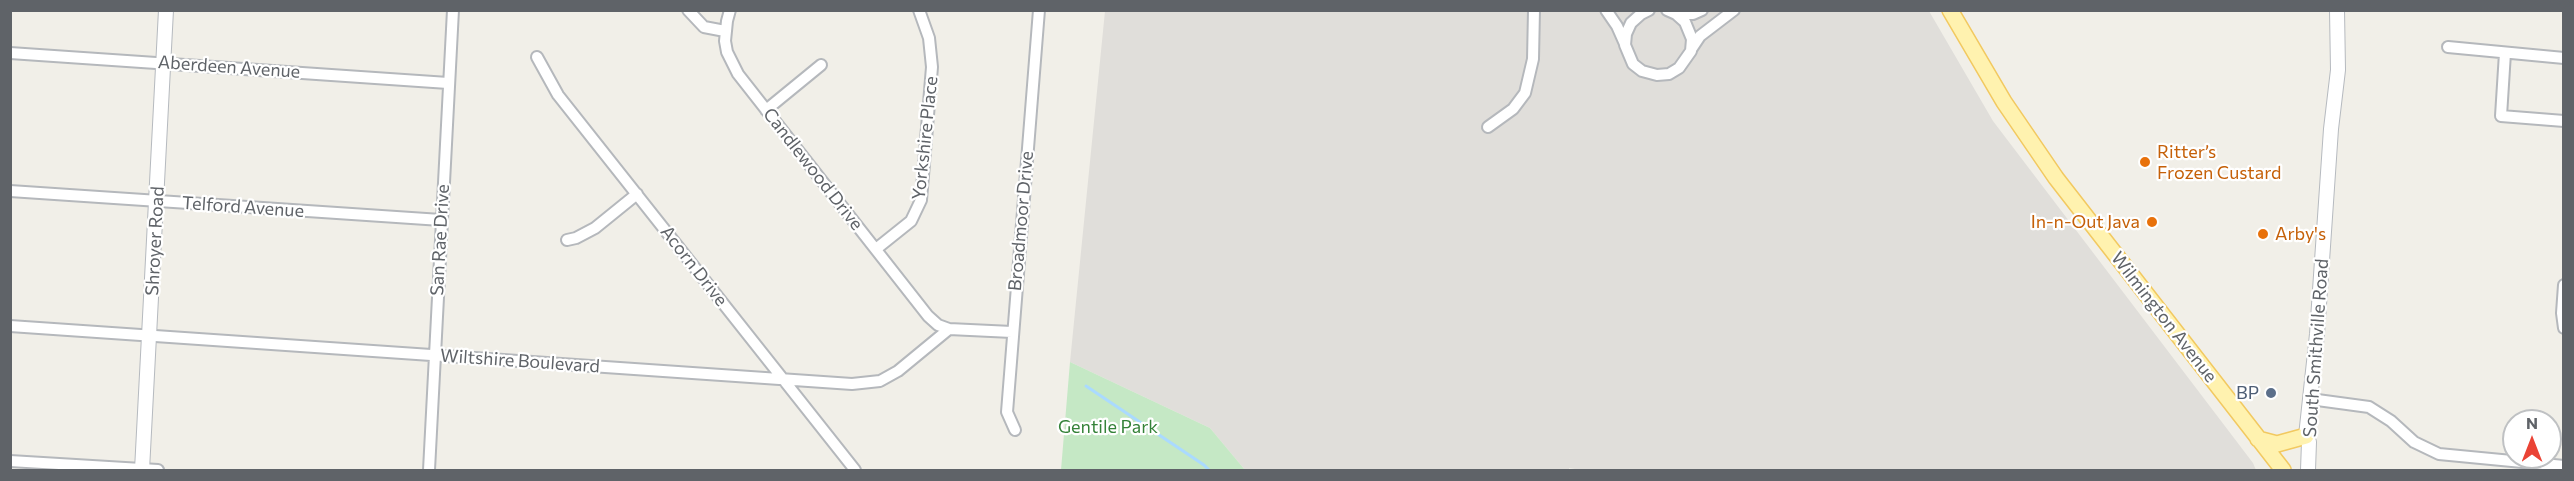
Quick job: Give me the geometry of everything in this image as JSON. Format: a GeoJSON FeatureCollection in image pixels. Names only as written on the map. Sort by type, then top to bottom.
{"type":"FeatureCollection","features":[{"type":"Feature","properties":{"kind":"main road","name":"Shroyer Road"},"geometry":{"type":"LineString","coordinates":[[142,470],[166,10]]}},
{"type":"Feature","properties":{"kind":"main road","name":"Wilmington Avenue"},"geometry":{"type":"LineString","coordinates":[[1950,10],[2004,102],[2050,171],[2283,471]]}},
{"type":"Feature","properties":{"kind":"main road","name":"South Smithville Road"},"geometry":{"type":"LineString","coordinates":[[2308,471],[2309,442],[2306,436],[2338,70],[2337,10]]}},
{"type":"Feature","properties":{"kind":"main road"},"geometry":{"type":"LineString","coordinates":[[2258,439],[2277,444],[2306,436]]}},
{"type":"Feature","properties":{"kind":"street","name":"San Rae Drive"},"geometry":{"type":"LineString","coordinates":[[429,471],[453,10]]}},
{"type":"Feature","properties":{"kind":"street"},"geometry":{"type":"LineString","coordinates":[[688,10],[704,27],[725,31],[730,10]]}},
{"type":"Feature","properties":{"kind":"street","name":"Yorkshire Place"},"geometry":{"type":"LineString","coordinates":[[876,249],[911,221],[921,200],[932,67],[929,38],[919,10]]}},
{"type":"Feature","properties":{"kind":"street","name":"Broadmoor Drive"},"geometry":{"type":"LineString","coordinates":[[1015,430],[1007,412],[1039,10]]}},
{"type":"Feature","properties":{"kind":"street"},"geometry":{"type":"LineString","coordinates":[[1488,127],[1513,109],[1525,93],[1533,59],[1534,10]]}},
{"type":"Feature","properties":{"kind":"street"},"geometry":{"type":"LineString","coordinates":[[1606,10],[1617,26],[1633,64],[1642,71],[1657,75],[1669,74],[1679,68],[1700,36],[1734,10]]}},
{"type":"Feature","properties":{"kind":"street"},"geometry":{"type":"LineString","coordinates":[[1672,12],[1693,14],[1702,10]]}},
{"type":"Feature","properties":{"kind":"street"},"geometry":{"type":"LineString","coordinates":[[1625,45],[1626,34],[1631,23],[1641,12]]}},
{"type":"Feature","properties":{"kind":"street"},"geometry":{"type":"LineString","coordinates":[[1672,12],[1685,22],[1690,32],[1691,51]]}},
{"type":"Feature","properties":{"kind":"street","name":"Candlewood Drive"},"geometry":{"type":"LineString","coordinates":[[725,31],[731,62],[766,110],[930,319],[949,329]]}},
{"type":"Feature","properties":{"kind":"street"},"geometry":{"type":"LineString","coordinates":[[2448,47],[2564,58]]}},
{"type":"Feature","properties":{"kind":"street","name":"Aberdeen Avenue"},"geometry":{"type":"LineString","coordinates":[[10,52],[448,83]]}},
{"type":"Feature","properties":{"kind":"street"},"geometry":{"type":"LineString","coordinates":[[2505,53],[2501,116],[2564,121]]}},
{"type":"Feature","properties":{"kind":"street","name":"Acorn Drive"},"geometry":{"type":"LineString","coordinates":[[537,57],[558,95],[852,466]]}},
{"type":"Feature","properties":{"kind":"street"},"geometry":{"type":"LineString","coordinates":[[766,110],[821,65]]}},
{"type":"Feature","properties":{"kind":"street","name":"Telford Avenue"},"geometry":{"type":"LineString","coordinates":[[10,192],[441,220]]}},
{"type":"Feature","properties":{"kind":"street"},"geometry":{"type":"LineString","coordinates":[[567,240],[595,228],[637,194]]}},
{"type":"Feature","properties":{"kind":"street"},"geometry":{"type":"LineString","coordinates":[[2564,285],[2562,313],[2564,328]]}},
{"type":"Feature","properties":{"kind":"street","name":"Wiltshire Boulevard"},"geometry":{"type":"LineString","coordinates":[[10,326],[852,384],[880,381],[898,371],[949,329]]}},
{"type":"Feature","properties":{"kind":"street"},"geometry":{"type":"LineString","coordinates":[[949,329],[1012,332]]}},
{"type":"Feature","properties":{"kind":"street"},"geometry":{"type":"LineString","coordinates":[[2310,399],[2368,407],[2391,422],[2414,442],[2439,454],[2564,466]]}},
{"type":"Feature","properties":{"kind":"street"},"geometry":{"type":"LineString","coordinates":[[10,461],[158,471]]}},
{"type":"Feature","properties":{"kind":"street"},"geometry":{"type":"LineString","coordinates":[[838,471],[852,466]]}},
{"type":"Feature","properties":{"kind":"shaded area"},"geometry":{"type":"Polygon","coordinates":[[[1105,11],[1929,11],[1993,121],[2253,463],[2256,470],[1581,470],[1569,468],[1569,470],[1245,470],[1210,428],[1070,362],[1105,11]]]}},
{"type":"Feature","properties":{"kind":"green space","name":"Gentile Park"},"geometry":{"type":"Polygon","coordinates":[[[1070,362],[1210,428],[1245,470],[1061,470],[1070,362]]]}},
{"type":"Feature","properties":{"kind":"waterway"},"geometry":{"type":"LineString","coordinates":[[1086,386],[1209,470]]}},
{"type":"Feature","properties":{"kind":"place","name":"Ritter’s Frozen Custard"},"geometry":{"type":"Point","coordinates":[2145,162]}},
{"type":"Feature","properties":{"kind":"place","name":"In-n-Out Java"},"geometry":{"type":"Point","coordinates":[2152,222]}},
{"type":"Feature","properties":{"kind":"place","name":"Arby's"},"geometry":{"type":"Point","coordinates":[2263,234]}},
{"type":"Feature","properties":{"kind":"place","name":"BP"},"geometry":{"type":"Point","coordinates":[2271,393]}}]}
